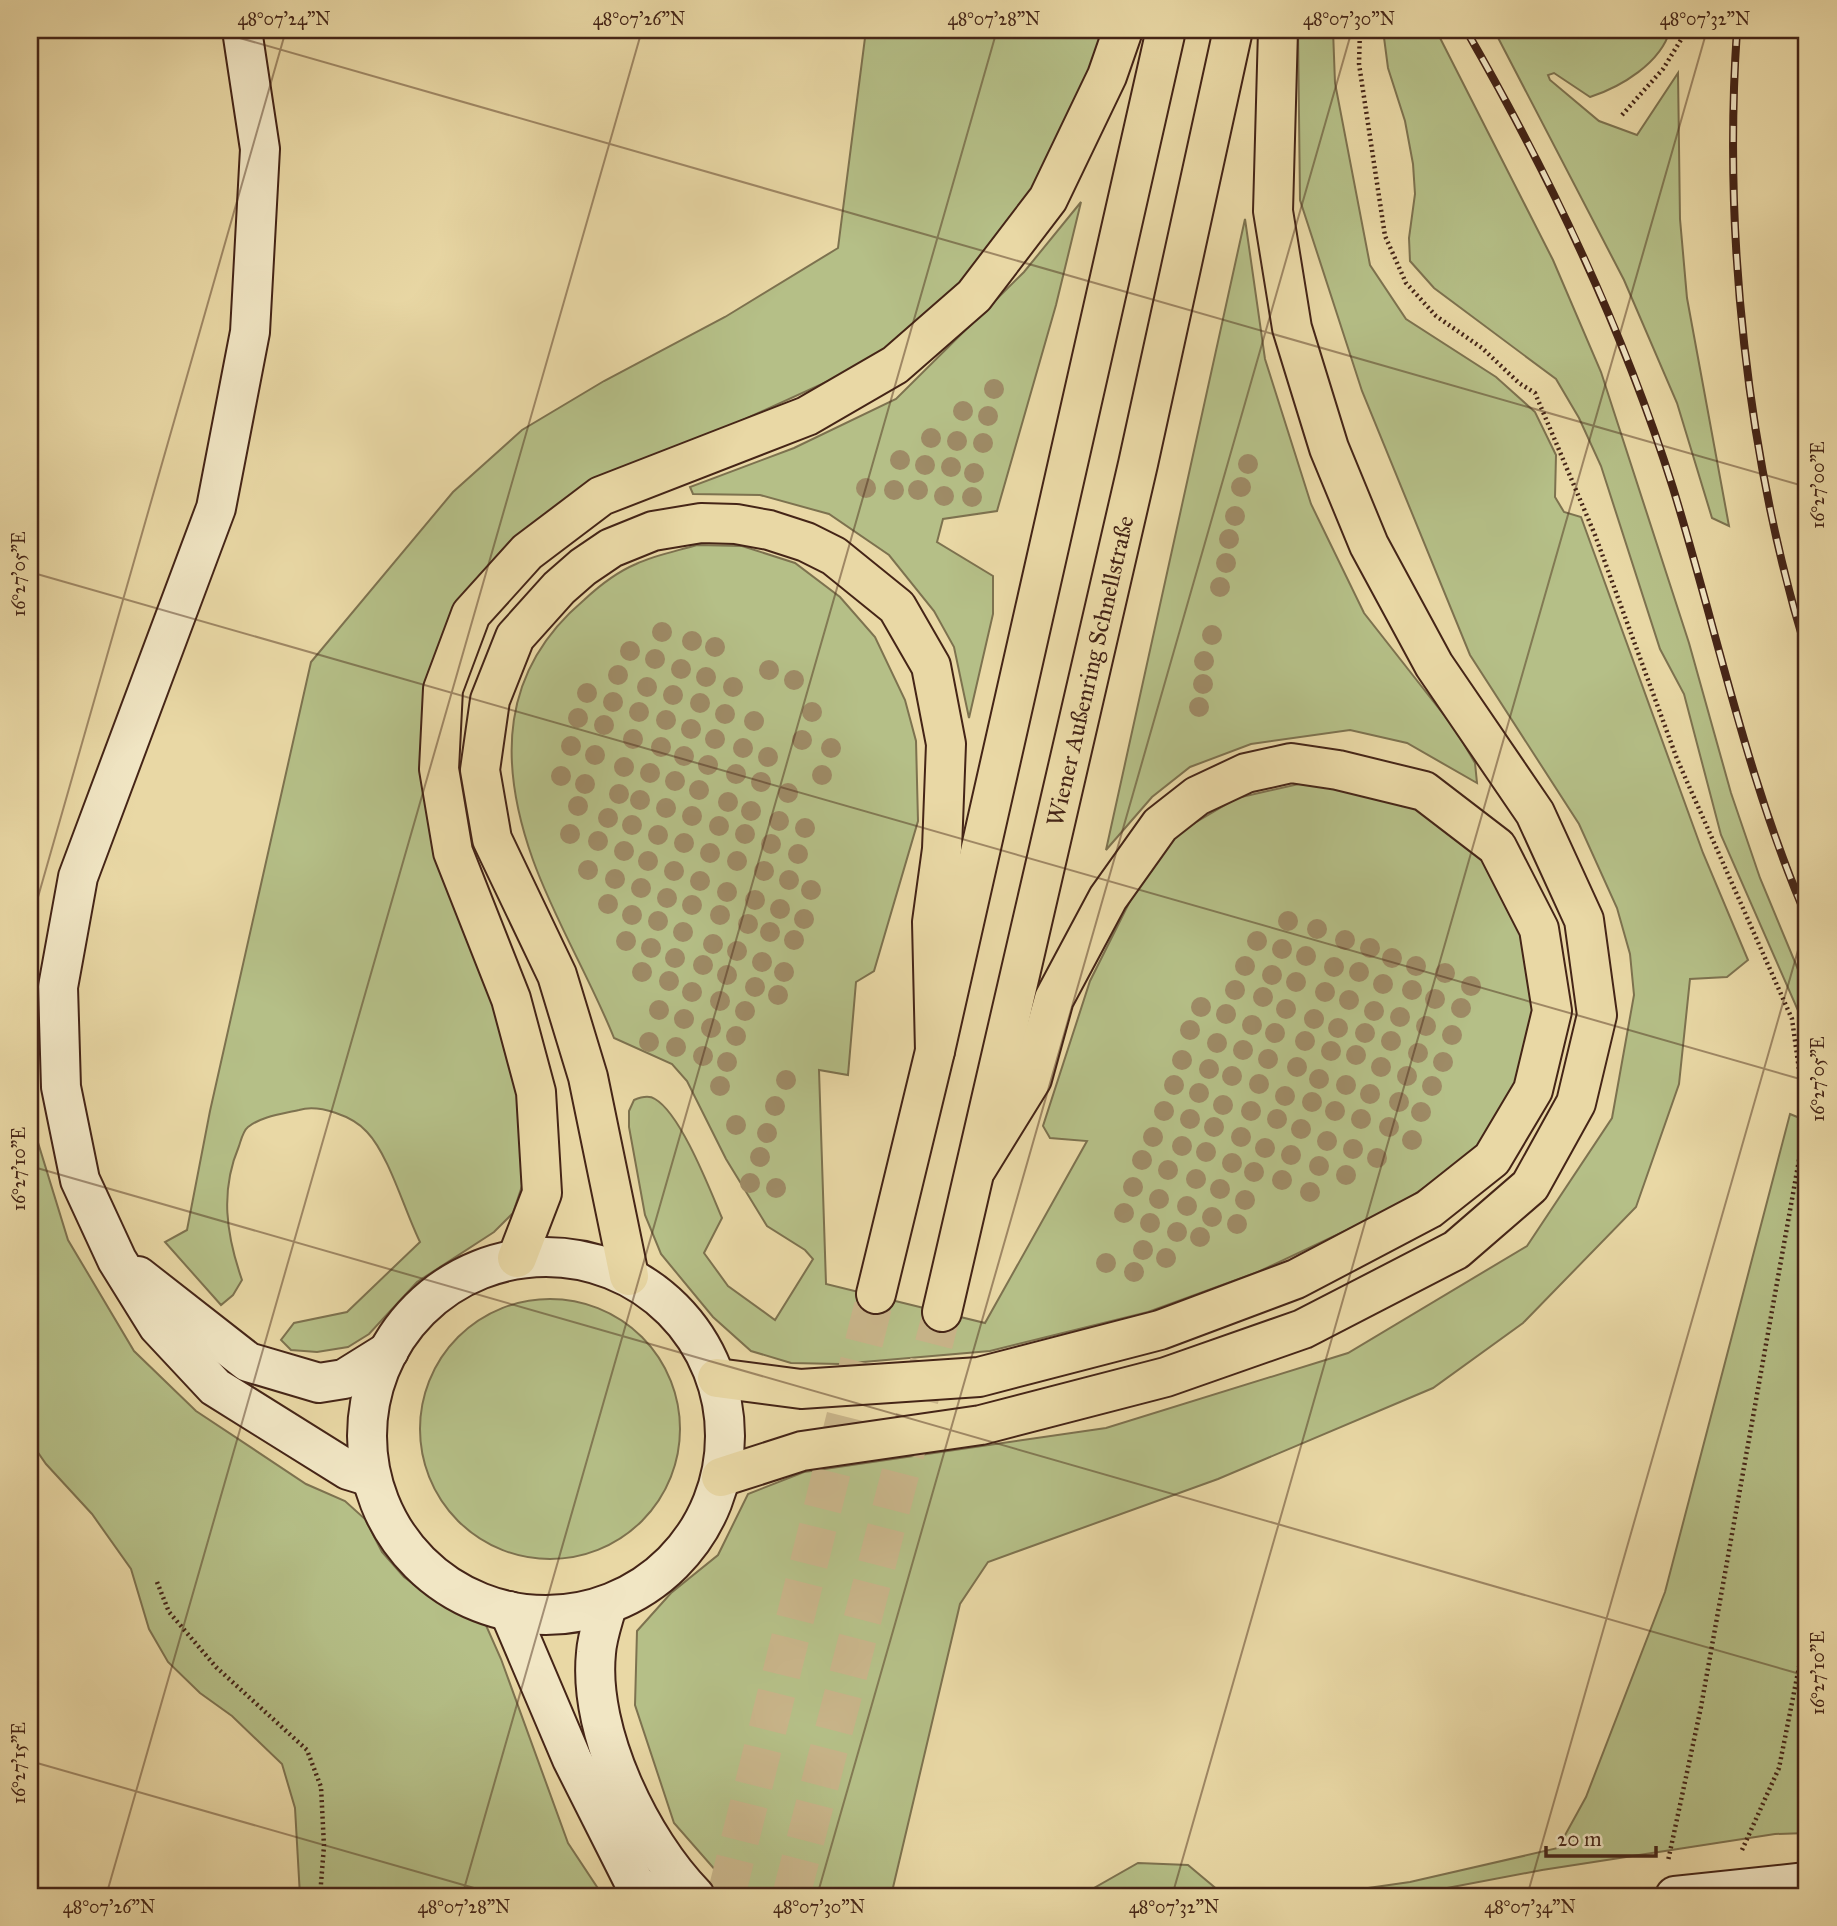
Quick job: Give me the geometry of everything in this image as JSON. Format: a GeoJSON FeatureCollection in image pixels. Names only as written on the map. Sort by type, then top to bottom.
{"type":"FeatureCollection","features":[{"type":"Feature","properties":{"kind":"highway"},"geometry":{"type":"LineString","coordinates":[[517,1258],[542,1193],[536,1093],[512,999],[453,852],[439,769],[443,688],[471,614],[527,552],[601,496],[807,416],[895,365],[974,296],[1048,199],[1107,76],[1123,30]]}},
{"type":"Feature","properties":{"kind":"highway"},"geometry":{"type":"LineString","coordinates":[[876,1294],[935,1051],[1166,30]]}},
{"type":"Feature","properties":{"kind":"highway","name":"Wiener Außenring Schnellstraße"},"geometry":{"type":"LineString","coordinates":[[942,1312],[1135,478],[1233,30]]}},
{"type":"Feature","properties":{"kind":"highway"},"geometry":{"type":"LineString","coordinates":[[721,1477],[802,1451],[995,1421],[1166,1377],[1303,1329],[1456,1250],[1530,1186],[1576,1103],[1597,1015],[1584,920],[1535,813],[1434,665],[1369,545],[1329,448],[1293,328],[1273,211],[1278,30]]}},
{"type":"Feature","properties":{"kind":"highway"},"geometry":{"type":"LineString","coordinates":[[629,1276],[588,1077],[557,975],[492,839],[480,770],[490,699],[515,638],[559,587],[583,567],[611,548],[653,531],[701,523],[736,524],[769,530],[806,542],[834,556],[897,607],[931,666],[946,744],[943,849],[932,922],[935,1051]]}},
{"type":"Feature","properties":{"kind":"highway"},"geometry":{"type":"LineString","coordinates":[[717,1378],[801,1389],[979,1377],[1160,1330],[1296,1279],[1429,1209],[1492,1159],[1533,1090],[1552,1010],[1539,929],[1497,847],[1424,791],[1338,770],[1291,763],[1246,773],[1197,796],[1160,825],[1108,898],[1054,999],[1032,1079],[977,1168]]}},
{"type":"Feature","properties":{"kind":"main road"},"geometry":{"type":"LineString","coordinates":[[242,30],[260,149],[250,332],[216,508],[78,877],[58,987],[61,1087],[80,1180],[117,1260],[158,1326],[215,1387],[348,1470],[371,1477]]}},
{"type":"Feature","properties":{"kind":"main road"},"geometry":{"type":"LineString","coordinates":[[517,1258],[577,1258],[629,1276],[667,1302],[695,1335],[717,1378],[726,1424],[721,1477],[706,1518],[677,1559],[645,1586],[607,1606],[557,1617],[487,1607],[461,1595],[421,1566],[389,1525],[371,1477],[366,1426],[378,1372],[389,1351],[402,1327],[436,1293],[477,1269],[517,1258]]}},
{"type":"Feature","properties":{"kind":"main road"},"geometry":{"type":"LineString","coordinates":[[117,1260],[248,1362],[319,1383],[344,1379],[389,1351]]}},
{"type":"Feature","properties":{"kind":"main road"},"geometry":{"type":"LineString","coordinates":[[607,1606],[596,1653],[600,1718],[621,1783],[649,1838],[695,1896]]}},
{"type":"Feature","properties":{"kind":"main road"},"geometry":{"type":"LineString","coordinates":[[509,1611],[572,1759],[634,1882],[648,1896]]}},
{"type":"Feature","properties":{"kind":"main road"},"geometry":{"type":"LineString","coordinates":[[1671,1883],[1728,1890],[1807,1882]]}},
{"type":"Feature","properties":{"kind":"path"},"geometry":{"type":"LineString","coordinates":[[1360,30],[1359,64],[1385,236],[1406,283],[1436,316],[1482,348],[1519,383],[1535,393],[1563,454],[1677,759],[1792,1019],[1803,1098],[1801,1149],[1671,1883]]}},
{"type":"Feature","properties":{"kind":"path"},"geometry":{"type":"LineString","coordinates":[[1622,115],[1663,69],[1687,30]]}},
{"type":"Feature","properties":{"kind":"path"},"geometry":{"type":"LineString","coordinates":[[1801,1149],[1807,1152]]}},
{"type":"Feature","properties":{"kind":"path"},"geometry":{"type":"LineString","coordinates":[[1807,1529],[1802,1572],[1807,1589]]}},
{"type":"Feature","properties":{"kind":"path"},"geometry":{"type":"LineString","coordinates":[[157,1582],[170,1612],[216,1667],[307,1750],[321,1787],[324,1846],[320,1896]]}},
{"type":"Feature","properties":{"kind":"path"},"geometry":{"type":"LineString","coordinates":[[1728,1890],[1779,1768],[1807,1627]]}},
{"type":"Feature","properties":{"kind":"green space"},"geometry":{"type":"Polygon","coordinates":[[[866,30],[1105,30],[1061,139],[1026,206],[988,255],[916,327],[868,363],[576,496],[433,682],[516,1051],[526,1174],[513,1213],[494,1232],[417,1282],[369,1334],[348,1347],[317,1352],[291,1350],[281,1340],[294,1323],[347,1312],[420,1242],[382,1155],[361,1126],[345,1116],[326,1110],[307,1109],[266,1118],[246,1129],[233,1163],[227,1196],[232,1246],[242,1280],[233,1295],[221,1305],[165,1242],[187,1230],[210,1111],[311,662],[453,492],[522,430],[604,381],[725,317],[838,248],[866,30]]]}},
{"type":"Feature","properties":{"kind":"green space"},"geometry":{"type":"Polygon","coordinates":[[[1298,30],[1333,30],[1335,83],[1370,265],[1406,319],[1496,377],[1535,412],[1556,455],[1555,497],[1564,512],[1581,517],[1703,853],[1748,960],[1727,977],[1690,979],[1679,1084],[1636,1207],[1523,1323],[1433,1388],[1218,1479],[988,1562],[960,1604],[891,1896],[738,1896],[674,1823],[635,1705],[637,1631],[671,1593],[718,1555],[748,1494],[804,1472],[1106,1428],[1348,1353],[1527,1246],[1612,1118],[1634,995],[1630,954],[1617,908],[1579,824],[1470,655],[1362,391],[1300,200],[1298,30]]]}},
{"type":"Feature","properties":{"kind":"green space"},"geometry":{"type":"Polygon","coordinates":[[[1383,30],[1436,30],[1553,260],[1601,372],[1689,643],[1731,793],[1760,878],[1807,991],[1807,1031],[1721,835],[1684,694],[1660,649],[1601,466],[1579,418],[1556,379],[1434,288],[1410,261],[1409,238],[1415,194],[1413,164],[1405,121],[1388,68],[1383,30]]]}},
{"type":"Feature","properties":{"kind":"green space"},"geometry":{"type":"Polygon","coordinates":[[[1494,30],[1670,30],[1658,53],[1649,63],[1627,80],[1602,93],[1590,97],[1554,73],[1548,75],[1550,80],[1599,121],[1637,135],[1678,73],[1680,219],[1687,298],[1729,526],[1712,518],[1677,403],[1624,280],[1494,30]]]}},
{"type":"Feature","properties":{"kind":"green space"},"geometry":{"type":"Polygon","coordinates":[[[1081,202],[1056,305],[997,511],[943,519],[937,542],[993,576],[993,614],[969,718],[954,647],[934,611],[889,555],[829,514],[760,495],[693,494],[690,487],[794,448],[896,399],[1024,272],[1081,202]]]}},
{"type":"Feature","properties":{"kind":"green space"},"geometry":{"type":"Polygon","coordinates":[[[1245,219],[1265,359],[1311,504],[1364,613],[1455,729],[1475,763],[1477,783],[1407,743],[1350,730],[1251,744],[1190,767],[1152,797],[1106,850],[1245,219]]]}},
{"type":"Feature","properties":{"kind":"green space"},"geometry":{"type":"Polygon","coordinates":[[[697,545],[742,546],[795,563],[840,597],[875,637],[905,700],[916,741],[918,821],[874,971],[856,982],[848,1075],[819,1070],[826,1284],[985,1323],[1087,1141],[1050,1138],[1043,1126],[1090,981],[1133,895],[1152,864],[1181,831],[1237,798],[1312,781],[1403,799],[1469,842],[1518,908],[1538,996],[1527,1064],[1487,1137],[1458,1164],[1396,1207],[1258,1272],[1148,1312],[990,1351],[840,1364],[791,1363],[751,1351],[713,1317],[661,1254],[645,1215],[629,1127],[629,1111],[634,1100],[650,1097],[665,1107],[694,1154],[722,1218],[704,1253],[728,1286],[775,1320],[813,1259],[805,1250],[767,1226],[726,1159],[687,1081],[672,1064],[614,1038],[533,860],[514,788],[514,720],[522,688],[536,657],[556,628],[590,595],[622,571],[651,558],[697,545]]]}},
{"type":"Feature","properties":{"kind":"green space"},"geometry":{"type":"Polygon","coordinates":[[[30,1049],[32,1123],[68,1240],[134,1351],[196,1411],[306,1484],[345,1501],[365,1519],[382,1552],[404,1577],[443,1605],[485,1623],[501,1659],[568,1843],[603,1896],[300,1896],[295,1808],[282,1764],[232,1716],[200,1693],[168,1662],[149,1629],[131,1569],[92,1514],[46,1464],[30,1441],[30,1049]]]}},
{"type":"Feature","properties":{"kind":"green space"},"geometry":{"type":"Polygon","coordinates":[[[1790,1114],[1807,1121],[1807,1833],[1775,1834],[1542,1870],[1405,1896],[1312,1896],[1410,1882],[1558,1848],[1586,1797],[1665,1592],[1790,1114]]]}},
{"type":"Feature","properties":{"kind":"green space"},"geometry":{"type":"Polygon","coordinates":[[[550,1299],[600,1309],[622,1321],[642,1337],[658,1357],[670,1379],[680,1429],[670,1479],[658,1501],[642,1521],[622,1537],[600,1549],[550,1559],[500,1549],[478,1537],[458,1521],[442,1501],[430,1479],[420,1429],[430,1379],[442,1357],[458,1337],[478,1321],[500,1309],[550,1299]]]}},
{"type":"Feature","properties":{"kind":"green space"},"geometry":{"type":"Polygon","coordinates":[[[1138,1863],[1188,1865],[1225,1896],[1080,1896],[1138,1863]]]}},
{"type":"Feature","properties":{"kind":"tunnel"},"geometry":{"type":"LineString","coordinates":[[726,1896],[876,1294]]}},
{"type":"Feature","properties":{"kind":"tunnel"},"geometry":{"type":"LineString","coordinates":[[791,1896],[942,1312]]}},
{"type":"Feature","properties":{"kind":"railway"},"geometry":{"type":"LineString","coordinates":[[1466,30],[1555,196],[1631,369],[1673,488],[1767,813],[1807,918]]}},
{"type":"Feature","properties":{"kind":"railway"},"geometry":{"type":"LineString","coordinates":[[1737,30],[1734,185],[1744,344],[1769,502],[1786,579],[1807,653]]}}]}
